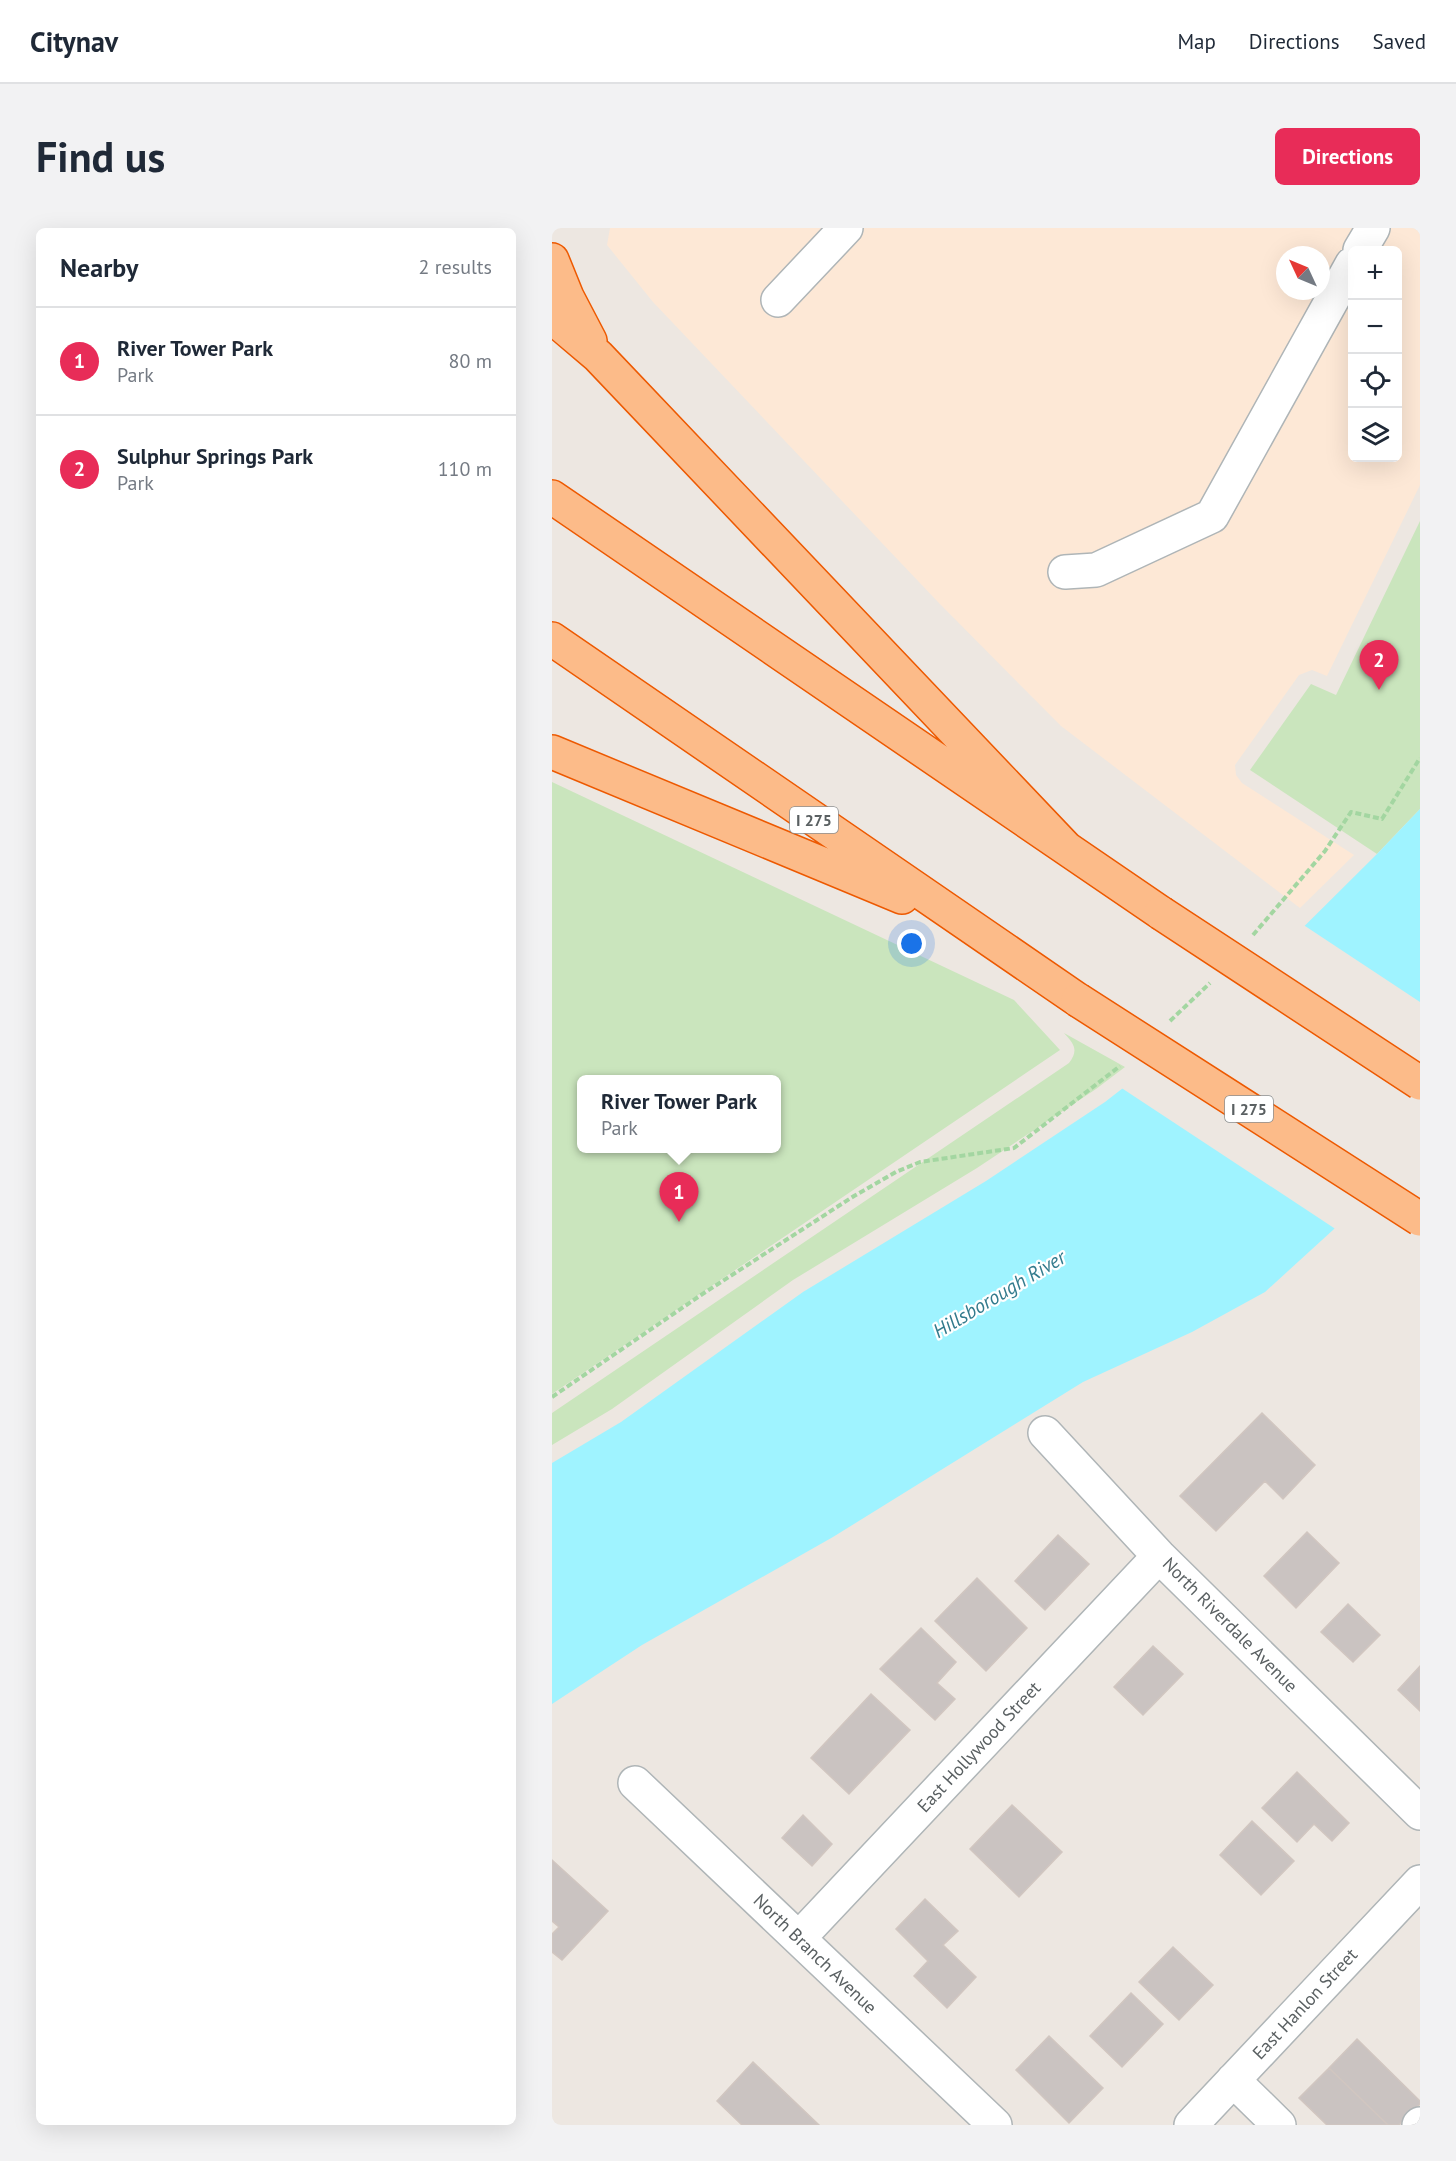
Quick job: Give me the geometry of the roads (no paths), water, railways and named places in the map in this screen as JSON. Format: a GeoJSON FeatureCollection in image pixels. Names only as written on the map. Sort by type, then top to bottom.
{"type":"FeatureCollection","features":[{"type":"Feature","properties":{"kind":"highway"},"geometry":{"type":"LineString","coordinates":[[552,260],[567,297],[598,356]]}},
{"type":"Feature","properties":{"kind":"highway"},"geometry":{"type":"LineString","coordinates":[[552,317],[598,356],[1066,848]]}},
{"type":"Feature","properties":{"kind":"highway"},"geometry":{"type":"LineString","coordinates":[[552,497],[1161,913],[1420,1083]]}},
{"type":"Feature","properties":{"kind":"highway","name":"I 275"},"geometry":{"type":"LineString","coordinates":[[552,639],[961,922],[1078,1000],[1420,1219]]}},
{"type":"Feature","properties":{"kind":"highway"},"geometry":{"type":"LineString","coordinates":[[552,752],[961,922]]}},
{"type":"Feature","properties":{"kind":"street"},"geometry":{"type":"LineString","coordinates":[[778,300],[846,228]]}},
{"type":"Feature","properties":{"kind":"street"},"geometry":{"type":"LineString","coordinates":[[1362,246],[1373,228]]}},
{"type":"Feature","properties":{"kind":"street"},"geometry":{"type":"LineString","coordinates":[[1065,572],[1096,570],[1212,516],[1348,273]]}},
{"type":"Feature","properties":{"kind":"street","name":"North Riverdale Avenue"},"geometry":{"type":"LineString","coordinates":[[1045,1433],[1159,1556],[1420,1813]]}},
{"type":"Feature","properties":{"kind":"street","name":"East Hollywood Street"},"geometry":{"type":"LineString","coordinates":[[799,1938],[1159,1556]]}},
{"type":"Feature","properties":{"kind":"street","name":"North Branch Avenue"},"geometry":{"type":"LineString","coordinates":[[635,1783],[994,2125]]}},
{"type":"Feature","properties":{"kind":"street","name":"East Hanlon Street"},"geometry":{"type":"LineString","coordinates":[[1191,2125],[1420,1882]]}},
{"type":"Feature","properties":{"kind":"street"},"geometry":{"type":"LineString","coordinates":[[1233,2080],[1279,2125]]}},
{"type":"Feature","properties":{"kind":"water","name":"Hillsborough River"},"geometry":{"type":"Polygon","coordinates":[[[1420,809],[1420,1143],[1333,1230],[1265,1292],[1192,1332],[1083,1382],[833,1537],[642,1645],[552,1704],[552,1463],[621,1422],[803,1292],[986,1181],[1105,1102],[1208,1022],[1420,809]]]}},
{"type":"Feature","properties":{"kind":"place","name":"Sulphur Springs Park"},"geometry":{"type":"Point","coordinates":[1379,690]}},
{"type":"Feature","properties":{"kind":"place","name":"River Tower Park"},"geometry":{"type":"Point","coordinates":[679,1222]}}]}
